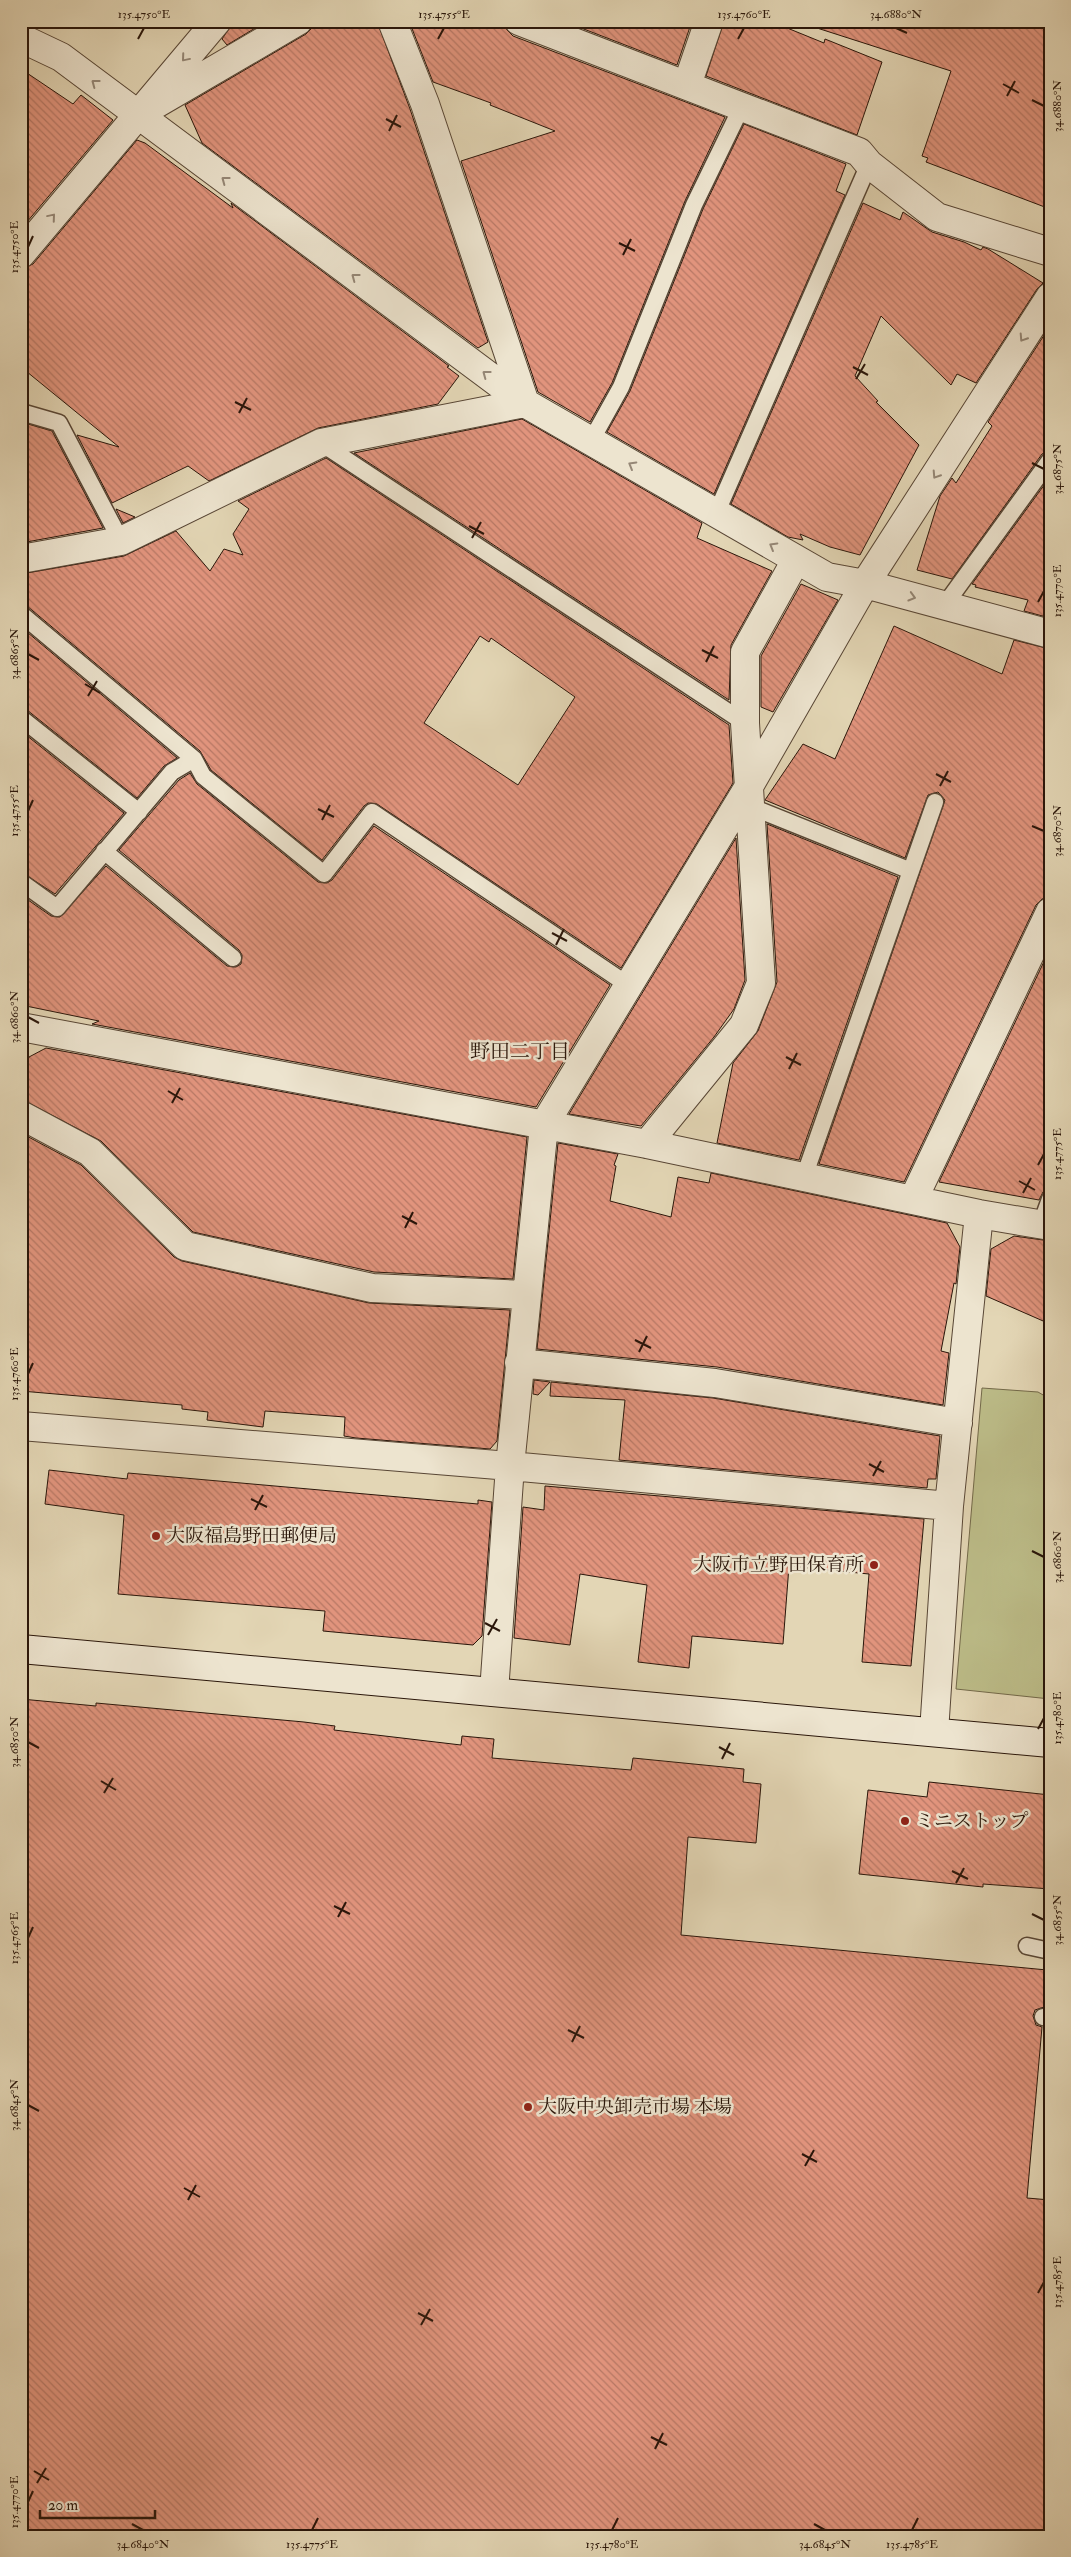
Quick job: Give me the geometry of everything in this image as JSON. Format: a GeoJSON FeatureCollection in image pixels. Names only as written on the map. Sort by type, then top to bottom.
{"type":"FeatureCollection","features":[{"type":"Feature","properties":{"kind":"street"},"geometry":{"type":"LineString","coordinates":[[21,254],[216,21]]}},
{"type":"Feature","properties":{"kind":"street"},"geometry":{"type":"LineString","coordinates":[[137,114],[298,21]]}},
{"type":"Feature","properties":{"kind":"street"},"geometry":{"type":"LineString","coordinates":[[392,21],[425,104],[525,403]]}},
{"type":"Feature","properties":{"kind":"street"},"geometry":{"type":"LineString","coordinates":[[519,21],[860,152],[869,164],[937,217],[1050,252]]}},
{"type":"Feature","properties":{"kind":"street"},"geometry":{"type":"LineString","coordinates":[[687,84],[709,21]]}},
{"type":"Feature","properties":{"kind":"street"},"geometry":{"type":"LineString","coordinates":[[21,38],[61,57],[525,403],[716,514],[827,577],[865,584],[1050,634]]}},
{"type":"Feature","properties":{"kind":"street"},"geometry":{"type":"LineString","coordinates":[[494,1692],[510,1466],[544,1125],[628,985],[749,797],[865,584],[1050,297]]}},
{"type":"Feature","properties":{"kind":"street"},"geometry":{"type":"LineString","coordinates":[[21,559],[121,541],[320,443],[525,403]]}},
{"type":"Feature","properties":{"kind":"street"},"geometry":{"type":"LineString","coordinates":[[648,1144],[744,1025],[761,983],[745,723],[745,652],[796,560]]}},
{"type":"Feature","properties":{"kind":"street"},"geometry":{"type":"LineString","coordinates":[[913,1200],[1050,912]]}},
{"type":"Feature","properties":{"kind":"street"},"geometry":{"type":"LineString","coordinates":[[21,1027],[648,1144],[979,1214],[1047,1216]]}},
{"type":"Feature","properties":{"kind":"street"},"geometry":{"type":"LineString","coordinates":[[21,1115],[90,1152],[185,1246],[372,1288],[526,1295]]}},
{"type":"Feature","properties":{"kind":"street"},"geometry":{"type":"LineString","coordinates":[[934,1732],[949,1506],[979,1214]]}},
{"type":"Feature","properties":{"kind":"street"},"geometry":{"type":"LineString","coordinates":[[520,1363],[715,1383],[958,1423]]}},
{"type":"Feature","properties":{"kind":"street"},"geometry":{"type":"LineString","coordinates":[[21,1426],[510,1466],[949,1506]]}},
{"type":"Feature","properties":{"kind":"street"},"geometry":{"type":"LineString","coordinates":[[21,1649],[1050,1743]]}},
{"type":"Feature","properties":{"kind":"lane"},"geometry":{"type":"LineString","coordinates":[[591,441],[621,387],[694,205],[742,106]]}},
{"type":"Feature","properties":{"kind":"lane"},"geometry":{"type":"LineString","coordinates":[[716,514],[869,164]]}},
{"type":"Feature","properties":{"kind":"lane"},"geometry":{"type":"LineString","coordinates":[[21,412],[59,423],[121,541]]}},
{"type":"Feature","properties":{"kind":"lane"},"geometry":{"type":"LineString","coordinates":[[320,443],[745,723]]}},
{"type":"Feature","properties":{"kind":"lane"},"geometry":{"type":"LineString","coordinates":[[944,606],[1050,460]]}},
{"type":"Feature","properties":{"kind":"lane"},"geometry":{"type":"LineString","coordinates":[[21,614],[194,759],[203,776],[324,874],[372,812],[628,985]]}},
{"type":"Feature","properties":{"kind":"lane"},"geometry":{"type":"LineString","coordinates":[[21,718],[139,812]]}},
{"type":"Feature","properties":{"kind":"lane"},"geometry":{"type":"LineString","coordinates":[[21,882],[57,908],[172,772],[194,759]]}},
{"type":"Feature","properties":{"kind":"lane"},"geometry":{"type":"LineString","coordinates":[[749,797],[911,871]]}},
{"type":"Feature","properties":{"kind":"lane"},"geometry":{"type":"LineString","coordinates":[[804,1177],[935,802]]}},
{"type":"Feature","properties":{"kind":"lane"},"geometry":{"type":"LineString","coordinates":[[104,851],[233,958]]}},
{"type":"Feature","properties":{"kind":"lane"},"geometry":{"type":"LineString","coordinates":[[1027,1946],[1050,1951]]}},
{"type":"Feature","properties":{"kind":"green space"},"geometry":{"type":"Polygon","coordinates":[[[982,1388],[1038,1392],[1050,1399],[1050,1699],[956,1689],[982,1388]]]}},
{"type":"Feature","properties":{"kind":"building"},"geometry":{"type":"Polygon","coordinates":[[[234,21],[267,21],[227,45],[222,39],[234,21]]]}},
{"type":"Feature","properties":{"kind":"building"},"geometry":{"type":"Polygon","coordinates":[[[314,21],[377,21],[410,109],[488,342],[478,348],[202,143],[185,105],[306,34],[312,28],[314,21]]]}},
{"type":"Feature","properties":{"kind":"building"},"geometry":{"type":"Polygon","coordinates":[[[409,21],[504,21],[507,30],[513,36],[725,117],[685,201],[612,383],[590,422],[538,392],[461,161],[555,131],[490,105],[491,103],[433,82],[409,21]]]}},
{"type":"Feature","properties":{"kind":"building"},"geometry":{"type":"Polygon","coordinates":[[[563,21],[692,21],[677,65],[563,21]]]}},
{"type":"Feature","properties":{"kind":"building"},"geometry":{"type":"Polygon","coordinates":[[[724,21],[770,21],[824,43],[825,39],[882,62],[857,135],[706,76],[724,21]]]}},
{"type":"Feature","properties":{"kind":"building"},"geometry":{"type":"Polygon","coordinates":[[[818,21],[1050,21],[1050,209],[926,162],[928,158],[922,156],[951,71],[817,28],[818,21]]]}},
{"type":"Feature","properties":{"kind":"building"},"geometry":{"type":"Polygon","coordinates":[[[21,69],[73,104],[81,95],[113,120],[21,229],[21,69]]]}},
{"type":"Feature","properties":{"kind":"building"},"geometry":{"type":"Polygon","coordinates":[[[744,124],[846,164],[836,191],[845,195],[714,494],[607,432],[630,391],[703,209],[744,124]]]}},
{"type":"Feature","properties":{"kind":"building"},"geometry":{"type":"Polygon","coordinates":[[[137,140],[145,143],[233,208],[231,203],[449,366],[447,367],[459,376],[438,404],[318,428],[209,481],[188,466],[112,503],[77,435],[119,447],[21,367],[21,269],[33,264],[137,140]]]}},
{"type":"Feature","properties":{"kind":"building"},"geometry":{"type":"Polygon","coordinates":[[[863,203],[900,220],[903,212],[932,232],[964,242],[981,250],[983,247],[988,249],[1043,283],[1037,289],[976,383],[957,374],[951,385],[881,316],[855,376],[878,401],[876,402],[919,445],[860,555],[830,547],[800,534],[803,540],[788,537],[731,504],[863,203]]]}},
{"type":"Feature","properties":{"kind":"building"},"geometry":{"type":"Polygon","coordinates":[[[1050,326],[1050,450],[1042,454],[952,579],[917,570],[940,496],[952,478],[956,483],[992,426],[988,422],[1050,326]]]}},
{"type":"Feature","properties":{"kind":"building"},"geometry":{"type":"Polygon","coordinates":[[[522,419],[702,523],[697,538],[772,571],[731,645],[729,700],[354,453],[522,419]]]}},
{"type":"Feature","properties":{"kind":"building"},"geometry":{"type":"Polygon","coordinates":[[[21,422],[52,431],[103,528],[21,543],[21,422]]]}},
{"type":"Feature","properties":{"kind":"building"},"geometry":{"type":"Polygon","coordinates":[[[326,458],[729,725],[733,783],[621,968],[377,804],[368,803],[364,806],[322,860],[211,770],[200,751],[27,606],[21,604],[21,574],[124,556],[176,531],[210,571],[224,549],[243,555],[233,534],[249,509],[238,501],[326,458]],[[480,636],[424,723],[518,785],[575,697],[491,638],[489,642],[480,636]]]}},
{"type":"Feature","properties":{"kind":"building"},"geometry":{"type":"Polygon","coordinates":[[[1050,477],[1050,618],[1024,611],[1028,600],[975,587],[976,585],[972,584],[1050,477]]]}},
{"type":"Feature","properties":{"kind":"building"},"geometry":{"type":"Polygon","coordinates":[[[116,509],[135,517],[123,523],[116,509]]]}},
{"type":"Feature","properties":{"kind":"building"},"geometry":{"type":"Polygon","coordinates":[[[801,584],[838,600],[773,712],[761,707],[761,656],[801,584]]]}},
{"type":"Feature","properties":{"kind":"building"},"geometry":{"type":"Polygon","coordinates":[[[894,626],[1002,674],[1014,640],[1050,649],[1050,897],[1042,899],[1036,905],[904,1182],[819,1164],[945,800],[938,792],[928,795],[905,858],[765,800],[803,744],[835,759],[894,626]]]}},
{"type":"Feature","properties":{"kind":"building"},"geometry":{"type":"Polygon","coordinates":[[[21,627],[177,758],[164,766],[137,798],[27,710],[21,708],[21,627]]]}},
{"type":"Feature","properties":{"kind":"building"},"geometry":{"type":"Polygon","coordinates":[[[21,731],[124,813],[55,894],[21,872],[21,731]]]}},
{"type":"Feature","properties":{"kind":"building"},"geometry":{"type":"Polygon","coordinates":[[[190,773],[197,784],[318,882],[327,883],[332,880],[374,826],[610,985],[536,1107],[92,1024],[99,1021],[21,1005],[21,895],[51,916],[60,917],[106,866],[227,966],[236,967],[241,964],[242,955],[239,950],[119,850],[179,780],[190,773]]]}},
{"type":"Feature","properties":{"kind":"building"},"geometry":{"type":"Polygon","coordinates":[[[767,824],[898,877],[799,1160],[717,1143],[733,1063],[758,1031],[777,982],[767,824]]]}},
{"type":"Feature","properties":{"kind":"building"},"geometry":{"type":"Polygon","coordinates":[[[736,838],[745,980],[734,1009],[714,1037],[641,1126],[569,1114],[736,838]]]}},
{"type":"Feature","properties":{"kind":"building"},"geometry":{"type":"Polygon","coordinates":[[[1050,949],[1050,1189],[1043,1192],[1039,1200],[939,1182],[1050,949]]]}},
{"type":"Feature","properties":{"kind":"building"},"geometry":{"type":"Polygon","coordinates":[[[46,1048],[527,1137],[513,1279],[374,1272],[193,1232],[101,1141],[21,1099],[21,1082],[29,1057],[46,1048]]]}},
{"type":"Feature","properties":{"kind":"building"},"geometry":{"type":"Polygon","coordinates":[[[21,1133],[81,1165],[174,1257],[182,1261],[369,1303],[510,1310],[497,1441],[490,1449],[356,1438],[344,1436],[345,1417],[265,1411],[263,1427],[207,1420],[208,1412],[182,1409],[182,1405],[21,1391],[21,1133]]]}},
{"type":"Feature","properties":{"kind":"building"},"geometry":{"type":"Polygon","coordinates":[[[558,1143],[618,1154],[614,1165],[616,1166],[610,1201],[671,1217],[678,1177],[709,1183],[711,1173],[947,1223],[960,1247],[956,1284],[954,1283],[941,1351],[949,1353],[943,1405],[717,1367],[537,1349],[558,1143]]]}},
{"type":"Feature","properties":{"kind":"building"},"geometry":{"type":"Polygon","coordinates":[[[1014,1236],[1050,1241],[1050,1324],[986,1296],[991,1249],[1014,1236]]]}},
{"type":"Feature","properties":{"kind":"building"},"geometry":{"type":"Polygon","coordinates":[[[534,1380],[550,1382],[538,1395],[533,1394],[534,1380]]]}},
{"type":"Feature","properties":{"kind":"building"},"geometry":{"type":"Polygon","coordinates":[[[551,1382],[713,1398],[940,1436],[936,1479],[928,1479],[927,1488],[619,1460],[625,1400],[550,1396],[551,1382]]]}},
{"type":"Feature","properties":{"kind":"building"},"geometry":{"type":"Polygon","coordinates":[[[49,1470],[127,1479],[128,1473],[478,1504],[478,1500],[492,1502],[482,1636],[473,1645],[323,1631],[325,1611],[118,1594],[124,1515],[45,1504],[49,1470]]]}},
{"type":"Feature","properties":{"kind":"building"},"geometry":{"type":"Polygon","coordinates":[[[545,1486],[924,1519],[911,1666],[862,1662],[869,1574],[789,1566],[783,1644],[692,1636],[689,1668],[638,1662],[647,1585],[580,1574],[570,1645],[514,1638],[523,1507],[544,1510],[545,1486]]]}},
{"type":"Feature","properties":{"kind":"building","name":"大阪中央卸売市場 本場"},"geometry":{"type":"Polygon","coordinates":[[[21,1699],[96,1706],[96,1703],[304,1722],[335,1726],[334,1730],[461,1745],[462,1736],[494,1739],[492,1758],[631,1770],[633,1758],[744,1769],[743,1782],[761,1784],[756,1843],[688,1837],[681,1935],[1047,1970],[1044,2007],[1035,2010],[1033,2016],[1036,2025],[1042,2027],[1027,2198],[1050,2200],[1050,2536],[21,2536],[21,1699]]]}},
{"type":"Feature","properties":{"kind":"building"},"geometry":{"type":"Polygon","coordinates":[[[929,1782],[1050,1795],[1050,1889],[983,1884],[983,1887],[859,1874],[868,1790],[927,1797],[929,1782]]]}},
{"type":"Feature","properties":{"kind":"place","name":"大阪福島野田郵便局"},"geometry":{"type":"Point","coordinates":[156,1536]}},
{"type":"Feature","properties":{"kind":"place","name":"大阪市立野田保育所"},"geometry":{"type":"Point","coordinates":[874,1565]}},
{"type":"Feature","properties":{"kind":"place","name":"ミニストップ"},"geometry":{"type":"Point","coordinates":[905,1821]}},
{"type":"Feature","properties":{"kind":"place","name":"大阪中央卸売市場 本場"},"geometry":{"type":"Point","coordinates":[528,2107]}},
{"type":"Feature","properties":{"kind":"district","name":"野田二丁目"},"geometry":{"type":"Point","coordinates":[520,1051]}}]}
